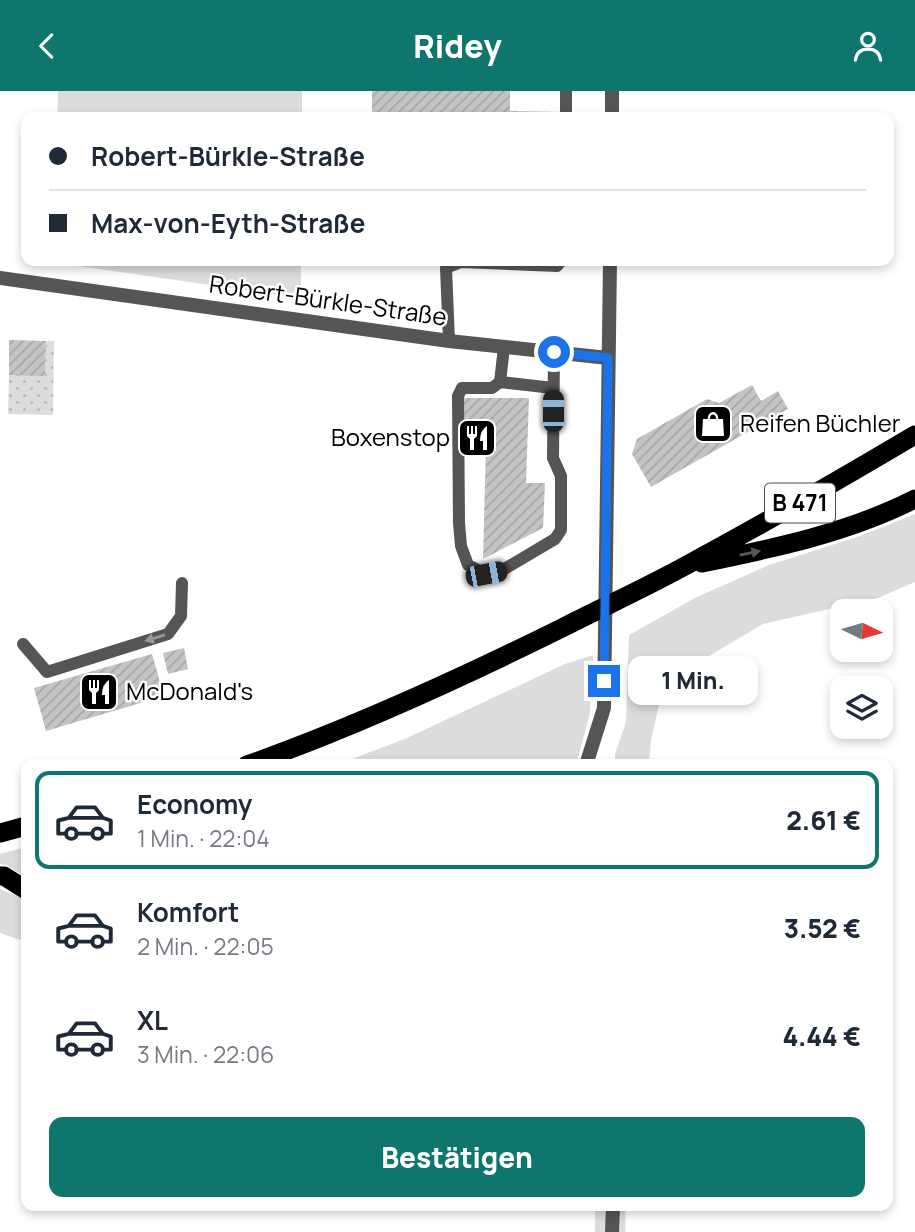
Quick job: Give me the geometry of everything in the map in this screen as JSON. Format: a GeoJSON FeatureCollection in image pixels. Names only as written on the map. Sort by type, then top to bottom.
{"type":"FeatureCollection","features":[{"type":"Feature","properties":{"kind":"highway","name":"B 471"},"geometry":{"type":"LineString","coordinates":[[264,759],[451,682],[654,582],[827,488],[915,435]]}},
{"type":"Feature","properties":{"kind":"highway"},"geometry":{"type":"LineString","coordinates":[[684,567],[804,541],[915,499]]}},
{"type":"Feature","properties":{"kind":"highway"},"geometry":{"type":"LineString","coordinates":[[0,833],[21,827]]}},
{"type":"Feature","properties":{"kind":"highway"},"geometry":{"type":"LineString","coordinates":[[0,876],[21,887]]}},
{"type":"Feature","properties":{"kind":"street"},"geometry":{"type":"LineString","coordinates":[[612,91],[612,112]]}},
{"type":"Feature","properties":{"kind":"street"},"geometry":{"type":"LineString","coordinates":[[588,759],[604,708],[610,266]]}},
{"type":"Feature","properties":{"kind":"street","name":"Robert-Bürkle-Straße"},"geometry":{"type":"LineString","coordinates":[[0,278],[449,341],[608,358]]}},
{"type":"Feature","properties":{"kind":"street"},"geometry":{"type":"LineString","coordinates":[[612,1232],[613,1211]]}},
{"type":"Feature","properties":{"kind":"lane"},"geometry":{"type":"LineString","coordinates":[[566,91],[566,112]]}},
{"type":"Feature","properties":{"kind":"lane"},"geometry":{"type":"LineString","coordinates":[[449,341],[446,268],[451,266]]}},
{"type":"Feature","properties":{"kind":"lane"},"geometry":{"type":"LineString","coordinates":[[500,382],[504,347]]}},
{"type":"Feature","properties":{"kind":"lane"},"geometry":{"type":"LineString","coordinates":[[553,388],[500,382],[492,388],[462,388],[458,396],[458,523],[461,546],[468,565],[486,574],[501,571],[555,540],[561,530],[561,476],[553,458],[554,352]]}},
{"type":"Feature","properties":{"kind":"lane"},"geometry":{"type":"LineString","coordinates":[[23,644],[47,672],[168,634],[181,616],[182,583]]}},
{"type":"Feature","properties":{"kind":"shaded area"},"geometry":{"type":"Polygon","coordinates":[[[58,91],[302,91],[302,112],[57,112],[58,91]]]}},
{"type":"Feature","properties":{"kind":"shaded area"},"geometry":{"type":"Polygon","coordinates":[[[78,266],[301,266],[301,298],[78,266]]]}},
{"type":"Feature","properties":{"kind":"shaded area"},"geometry":{"type":"Polygon","coordinates":[[[46,341],[54,341],[53,415],[8,414],[9,375],[45,375],[46,341]]]}},
{"type":"Feature","properties":{"kind":"shaded area"},"geometry":{"type":"Polygon","coordinates":[[[915,514],[915,582],[874,599],[830,599],[830,609],[763,624],[687,669],[660,700],[649,759],[615,759],[626,722],[629,635],[697,597],[769,565],[860,536],[915,514]]]}},
{"type":"Feature","properties":{"kind":"shaded area"},"geometry":{"type":"Polygon","coordinates":[[[593,655],[590,713],[578,759],[352,759],[407,738],[565,664],[593,655]]]}},
{"type":"Feature","properties":{"kind":"shaded area"},"geometry":{"type":"Polygon","coordinates":[[[21,848],[21,874],[0,864],[0,854],[21,848]]]}},
{"type":"Feature","properties":{"kind":"shaded area"},"geometry":{"type":"Polygon","coordinates":[[[0,889],[21,899],[21,940],[0,933],[0,889]]]}},
{"type":"Feature","properties":{"kind":"shaded area"},"geometry":{"type":"Polygon","coordinates":[[[595,1211],[626,1211],[625,1232],[595,1232],[595,1211]]]}},
{"type":"Feature","properties":{"kind":"building"},"geometry":{"type":"Polygon","coordinates":[[[372,91],[510,91],[510,111],[563,112],[372,112],[372,91]]]}},
{"type":"Feature","properties":{"kind":"building"},"geometry":{"type":"Polygon","coordinates":[[[9,340],[46,341],[45,376],[9,375],[9,340]]]}},
{"type":"Feature","properties":{"kind":"building","name":"Reifen Büchler"},"geometry":{"type":"Polygon","coordinates":[[[752,385],[761,401],[778,391],[788,409],[651,487],[632,454],[637,439],[707,399],[719,403],[752,385]]]}},
{"type":"Feature","properties":{"kind":"building"},"geometry":{"type":"Polygon","coordinates":[[[462,398],[529,398],[526,483],[545,483],[543,528],[483,559],[486,445],[461,444],[462,398]]]}},
{"type":"Feature","properties":{"kind":"building"},"geometry":{"type":"Polygon","coordinates":[[[184,648],[188,669],[168,674],[163,653],[184,648]]]}},
{"type":"Feature","properties":{"kind":"building","name":"McDonald's"},"geometry":{"type":"Polygon","coordinates":[[[152,654],[164,696],[46,731],[34,688],[152,654]]]}},
{"type":"Feature","properties":{"kind":"place","name":"Reifen Büchler"},"geometry":{"type":"Point","coordinates":[713,424]}},
{"type":"Feature","properties":{"kind":"place","name":"Boxenstop"},"geometry":{"type":"Point","coordinates":[477,438]}},
{"type":"Feature","properties":{"kind":"place","name":"McDonald's"},"geometry":{"type":"Point","coordinates":[99,692]}},
{"type":"Feature","properties":{"kind":"route"},"geometry":{"type":"LineString","coordinates":[[554,352],[608,358],[604,681]]}}]}
